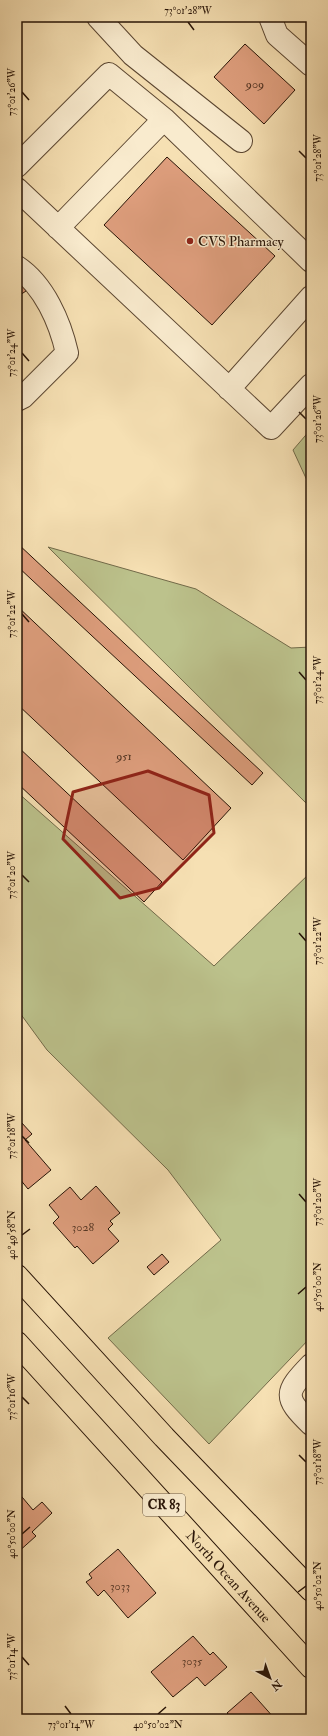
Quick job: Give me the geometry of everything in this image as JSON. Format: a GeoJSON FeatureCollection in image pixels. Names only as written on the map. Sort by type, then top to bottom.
{"type":"FeatureCollection","features":[{"type":"Feature","properties":{"kind":"highway"},"geometry":{"type":"LineString","coordinates":[[17,1276],[169,1443],[311,1590]]}},
{"type":"Feature","properties":{"kind":"highway","name":"North Ocean Avenue"},"geometry":{"type":"LineString","coordinates":[[17,1343],[311,1667]]}},
{"type":"Feature","properties":{"kind":"lane"},"geometry":{"type":"LineString","coordinates":[[98,17],[132,55],[242,142]]}},
{"type":"Feature","properties":{"kind":"lane"},"geometry":{"type":"LineString","coordinates":[[270,17],[277,35],[311,65]]}},
{"type":"Feature","properties":{"kind":"lane"},"geometry":{"type":"LineString","coordinates":[[17,166],[109,74],[164,119],[311,261]]}},
{"type":"Feature","properties":{"kind":"lane"},"geometry":{"type":"LineString","coordinates":[[58,228],[164,119]]}},
{"type":"Feature","properties":{"kind":"lane"},"geometry":{"type":"LineString","coordinates":[[194,148],[208,177],[309,270],[311,270]]}},
{"type":"Feature","properties":{"kind":"lane"},"geometry":{"type":"LineString","coordinates":[[17,189],[271,428],[311,385]]}},
{"type":"Feature","properties":{"kind":"lane"},"geometry":{"type":"LineString","coordinates":[[17,267],[32,279],[45,298],[62,331],[67,353],[23,397],[17,400]]}},
{"type":"Feature","properties":{"kind":"lane"},"geometry":{"type":"LineString","coordinates":[[229,389],[311,297]]}},
{"type":"Feature","properties":{"kind":"lane"},"geometry":{"type":"LineString","coordinates":[[311,1365],[293,1383],[290,1392],[291,1402],[311,1424]]}},
{"type":"Feature","properties":{"kind":"highlighted area"},"geometry":{"type":"Polygon","coordinates":[[[148,771],[209,795],[214,833],[159,888],[120,898],[63,839],[73,792],[148,771]]]}},
{"type":"Feature","properties":{"kind":"green space"},"geometry":{"type":"Polygon","coordinates":[[[311,429],[311,489],[293,450],[311,429]]]}},
{"type":"Feature","properties":{"kind":"green space"},"geometry":{"type":"Polygon","coordinates":[[[48,547],[196,589],[291,648],[311,647],[311,808],[48,547]]]}},
{"type":"Feature","properties":{"kind":"green space"},"geometry":{"type":"Polygon","coordinates":[[[17,792],[214,966],[311,872],[311,1337],[209,1444],[108,1338],[221,1240],[168,1170],[47,1050],[17,1009],[17,792]]]}},
{"type":"Feature","properties":{"kind":"building"},"geometry":{"type":"Polygon","coordinates":[[[245,44],[295,90],[264,124],[214,77],[245,44]]]}},
{"type":"Feature","properties":{"kind":"building","name":"CVS Pharmacy"},"geometry":{"type":"Polygon","coordinates":[[[167,157],[275,256],[212,325],[104,225],[167,157]]]}},
{"type":"Feature","properties":{"kind":"building"},"geometry":{"type":"Polygon","coordinates":[[[17,277],[26,291],[17,297],[17,277]]]}},
{"type":"Feature","properties":{"kind":"building"},"geometry":{"type":"Polygon","coordinates":[[[17,543],[263,773],[252,785],[17,566],[17,543]]]}},
{"type":"Feature","properties":{"kind":"building"},"geometry":{"type":"Polygon","coordinates":[[[17,606],[231,808],[183,860],[17,704],[17,606]]]}},
{"type":"Feature","properties":{"kind":"building"},"geometry":{"type":"Polygon","coordinates":[[[17,746],[162,882],[144,902],[17,783],[17,746]]]}},
{"type":"Feature","properties":{"kind":"building"},"geometry":{"type":"Polygon","coordinates":[[[21,1122],[32,1134],[25,1140],[51,1170],[28,1189],[19,1178],[17,1180],[17,1125],[21,1122]]]}},
{"type":"Feature","properties":{"kind":"building"},"geometry":{"type":"Polygon","coordinates":[[[96,1186],[120,1213],[110,1221],[113,1224],[108,1229],[119,1241],[93,1264],[77,1246],[75,1248],[53,1223],[59,1217],[49,1205],[70,1187],[81,1200],[96,1186]]]}},
{"type":"Feature","properties":{"kind":"building"},"geometry":{"type":"Polygon","coordinates":[[[162,1254],[169,1262],[154,1275],[147,1267],[162,1254]]]}},
{"type":"Feature","properties":{"kind":"building"},"geometry":{"type":"Polygon","coordinates":[[[17,1491],[33,1510],[42,1502],[52,1513],[32,1532],[36,1536],[17,1553],[17,1491]]]}},
{"type":"Feature","properties":{"kind":"building"},"geometry":{"type":"Polygon","coordinates":[[[118,1549],[156,1593],[128,1618],[104,1590],[98,1596],[86,1582],[92,1578],[89,1574],[118,1549]]]}},
{"type":"Feature","properties":{"kind":"building"},"geometry":{"type":"Polygon","coordinates":[[[193,1636],[210,1655],[213,1652],[227,1667],[205,1686],[197,1677],[173,1697],[151,1672],[193,1636]]]}},
{"type":"Feature","properties":{"kind":"building"},"geometry":{"type":"Polygon","coordinates":[[[251,1692],[275,1719],[233,1719],[227,1713],[251,1692]]]}},
{"type":"Feature","properties":{"kind":"place","name":"CVS Pharmacy"},"geometry":{"type":"Point","coordinates":[190,241]}}]}
